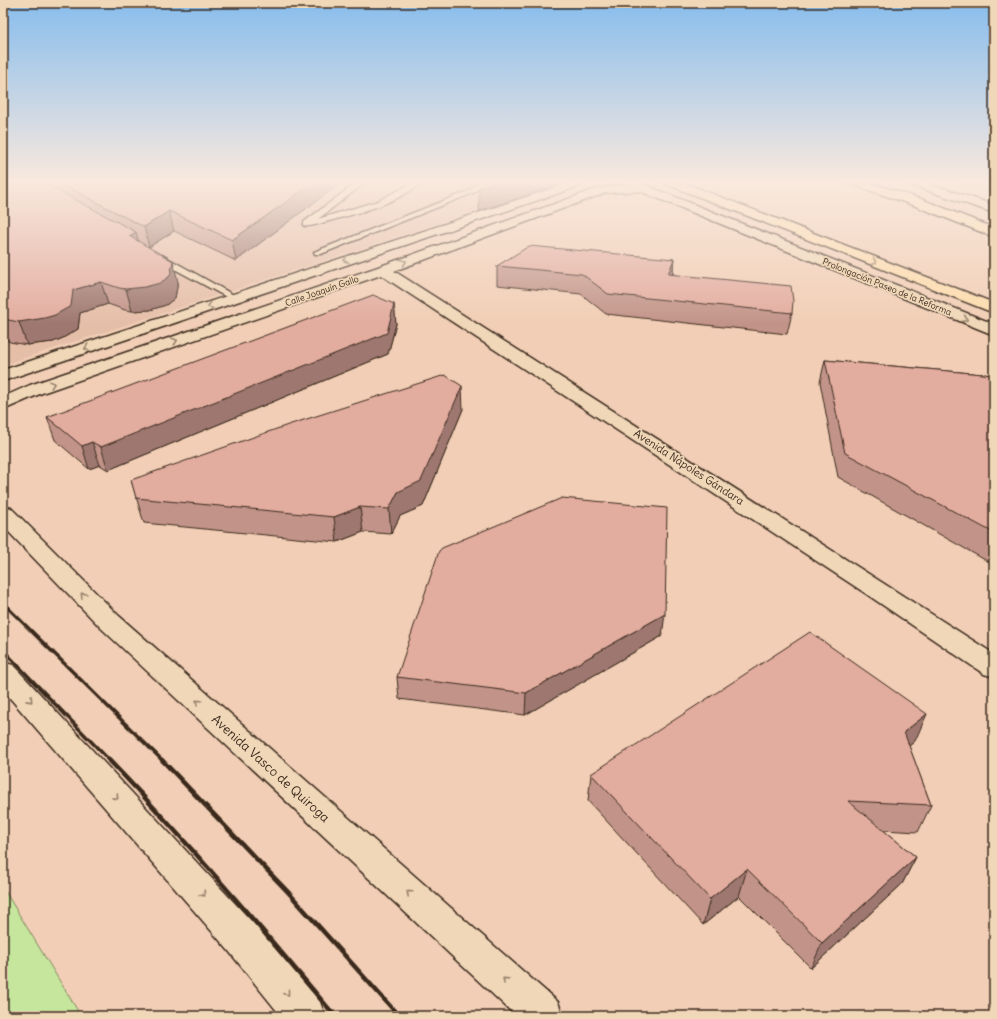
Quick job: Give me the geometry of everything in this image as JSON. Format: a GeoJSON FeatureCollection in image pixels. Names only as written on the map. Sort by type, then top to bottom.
{"type":"FeatureCollection","features":[{"type":"Feature","properties":{"kind":"highway"},"geometry":{"type":"LineString","coordinates":[[790,229],[994,308]]}},
{"type":"Feature","properties":{"kind":"highway"},"geometry":{"type":"LineString","coordinates":[[983,229],[994,233]]}},
{"type":"Feature","properties":{"kind":"street","name":"Calle Joaquín Gallo"},"geometry":{"type":"LineString","coordinates":[[10,373],[442,229]]}},
{"type":"Feature","properties":{"kind":"street","name":"Calle Joaquín Gallo"},"geometry":{"type":"LineString","coordinates":[[3,404],[36,389],[383,270],[496,229]]}},
{"type":"Feature","properties":{"kind":"street","name":"Prolongación Paseo de la Reforma"},"geometry":{"type":"LineString","coordinates":[[743,229],[994,330]]}},
{"type":"Feature","properties":{"kind":"street","name":"Avenida Nápoles Gándara"},"geometry":{"type":"LineString","coordinates":[[383,270],[856,575],[994,666]]}},
{"type":"Feature","properties":{"kind":"street"},"geometry":{"type":"LineString","coordinates":[[10,373],[36,389]]}},
{"type":"Feature","properties":{"kind":"street","name":"Avenida Vasco de Quiroga"},"geometry":{"type":"LineString","coordinates":[[3,513],[110,622],[542,1013]]}},
{"type":"Feature","properties":{"kind":"street"},"geometry":{"type":"LineString","coordinates":[[3,672],[241,937],[306,1016]]}},
{"type":"Feature","properties":{"kind":"lane"},"geometry":{"type":"LineString","coordinates":[[318,252],[378,229]]}},
{"type":"Feature","properties":{"kind":"lane"},"geometry":{"type":"LineString","coordinates":[[151,252],[235,298]]}},
{"type":"Feature","properties":{"kind":"shaded area"},"geometry":{"type":"Polygon","coordinates":[[[3,229],[423,229],[3,365],[3,229]]]}},
{"type":"Feature","properties":{"kind":"green space"},"geometry":{"type":"Polygon","coordinates":[[[3,888],[81,1016],[3,1016],[3,888]]]}},
{"type":"Feature","properties":{"kind":"building"},"geometry":{"type":"Polygon","coordinates":[[[3,229],[130,229],[136,232],[129,236],[173,261],[170,276],[160,283],[145,287],[126,289],[101,282],[73,290],[71,306],[55,315],[19,322],[3,319],[3,229]]]}},
{"type":"Feature","properties":{"kind":"building"},"geometry":{"type":"Polygon","coordinates":[[[207,229],[248,229],[232,240],[207,229]]]}},
{"type":"Feature","properties":{"kind":"building"},"geometry":{"type":"Polygon","coordinates":[[[529,246],[674,259],[668,274],[791,286],[793,301],[792,313],[608,294],[582,274],[497,266],[529,246]]]}},
{"type":"Feature","properties":{"kind":"building"},"geometry":{"type":"Polygon","coordinates":[[[373,295],[394,304],[387,333],[101,447],[92,442],[82,446],[47,417],[373,295]]]}},
{"type":"Feature","properties":{"kind":"building"},"geometry":{"type":"Polygon","coordinates":[[[825,360],[994,375],[994,533],[845,453],[825,360]]]}},
{"type":"Feature","properties":{"kind":"building"},"geometry":{"type":"Polygon","coordinates":[[[445,375],[462,386],[421,481],[398,492],[389,509],[360,507],[334,517],[136,498],[131,480],[288,425],[445,375]]]}},
{"type":"Feature","properties":{"kind":"building"},"geometry":{"type":"Polygon","coordinates":[[[562,498],[667,508],[665,614],[526,693],[397,677],[439,551],[442,548],[562,498]]]}},
{"type":"Feature","properties":{"kind":"building"},"geometry":{"type":"Polygon","coordinates":[[[810,632],[927,714],[904,732],[931,805],[848,801],[916,857],[822,943],[747,869],[710,899],[591,774],[810,632]]]}},
{"type":"Feature","properties":{"kind":"railway"},"geometry":{"type":"LineString","coordinates":[[3,603],[162,760]]}},
{"type":"Feature","properties":{"kind":"railway"},"geometry":{"type":"LineString","coordinates":[[3,650],[110,761]]}},
{"type":"Feature","properties":{"kind":"railway"},"geometry":{"type":"LineString","coordinates":[[109,760],[196,854],[335,1016]]}},
{"type":"Feature","properties":{"kind":"railway"},"geometry":{"type":"LineString","coordinates":[[162,760],[288,892],[399,1016]]}}]}
